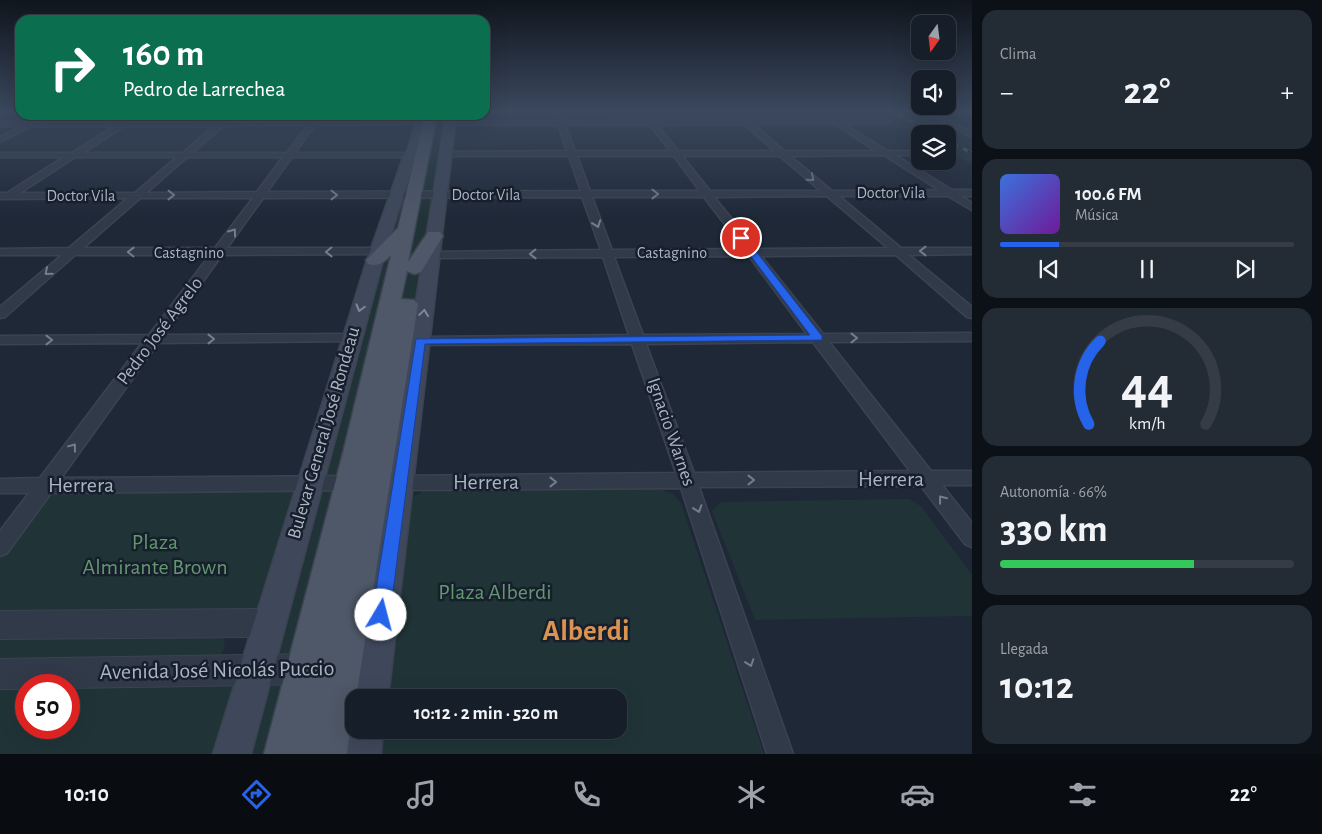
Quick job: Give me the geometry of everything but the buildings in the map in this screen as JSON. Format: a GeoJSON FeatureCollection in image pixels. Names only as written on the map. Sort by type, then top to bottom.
{"type":"FeatureCollection","features":[{"type":"Feature","properties":{"kind":"main road","name":"Bulevar General José Rondeau"},"geometry":{"type":"LineString","coordinates":[[374,483],[420,341],[423,262],[417,153],[421,147]]}},
{"type":"Feature","properties":{"kind":"main road","name":"Bulevar General José Rondeau"},"geometry":{"type":"LineString","coordinates":[[286,754],[340,668],[374,483],[408,228],[420,195],[432,147]]}},
{"type":"Feature","properties":{"kind":"main road","name":"Bulevar General José Rondeau"},"geometry":{"type":"LineString","coordinates":[[232,754],[376,255],[420,195],[446,154],[445,147]]}},
{"type":"Feature","properties":{"kind":"main road"},"geometry":{"type":"LineString","coordinates":[[404,174],[417,153]]}},
{"type":"Feature","properties":{"kind":"main road","name":"Bulevar General José Rondeau"},"geometry":{"type":"LineString","coordinates":[[404,174],[420,195],[434,236]]}},
{"type":"Feature","properties":{"kind":"main road"},"geometry":{"type":"LineString","coordinates":[[376,255],[408,228]]}},
{"type":"Feature","properties":{"kind":"main road"},"geometry":{"type":"LineString","coordinates":[[423,262],[434,236]]}},
{"type":"Feature","properties":{"kind":"main road","name":"Bulevar General José Rondeau"},"geometry":{"type":"LineString","coordinates":[[325,754],[374,483],[423,262]]}},
{"type":"Feature","properties":{"kind":"main road","name":"Bulevar General José Rondeau"},"geometry":{"type":"LineString","coordinates":[[340,668],[361,689]]}},
{"type":"Feature","properties":{"kind":"main road"},"geometry":{"type":"LineString","coordinates":[[362,754],[364,739]]}},
{"type":"Feature","properties":{"kind":"street"},"geometry":{"type":"LineString","coordinates":[[0,201],[4,196],[86,147]]}},
{"type":"Feature","properties":{"kind":"street"},"geometry":{"type":"LineString","coordinates":[[0,314],[194,147]]}},
{"type":"Feature","properties":{"kind":"street","name":"Pedro José Agrelo"},"geometry":{"type":"LineString","coordinates":[[0,547],[296,147]]}},
{"type":"Feature","properties":{"kind":"street","name":"Ignacio Warnes"},"geometry":{"type":"LineString","coordinates":[[569,147],[688,481],[780,754]]}},
{"type":"Feature","properties":{"kind":"street"},"geometry":{"type":"LineString","coordinates":[[671,147],[972,538]]}},
{"type":"Feature","properties":{"kind":"street"},"geometry":{"type":"LineString","coordinates":[[775,147],[972,314]]}},
{"type":"Feature","properties":{"kind":"street"},"geometry":{"type":"LineString","coordinates":[[876,147],[972,207]]}},
{"type":"Feature","properties":{"kind":"street"},"geometry":{"type":"LineString","coordinates":[[446,154],[911,152]]}},
{"type":"Feature","properties":{"kind":"street"},"geometry":{"type":"LineString","coordinates":[[0,155],[417,153]]}},
{"type":"Feature","properties":{"kind":"street","name":"Doctor Vila"},"geometry":{"type":"LineString","coordinates":[[4,196],[972,193]]}},
{"type":"Feature","properties":{"kind":"street","name":"Castagnino"},"geometry":{"type":"LineString","coordinates":[[423,262],[607,253],[972,251]]}},
{"type":"Feature","properties":{"kind":"street","name":"Castagnino"},"geometry":{"type":"LineString","coordinates":[[0,252],[376,255]]}},
{"type":"Feature","properties":{"kind":"street"},"geometry":{"type":"LineString","coordinates":[[420,341],[972,337]]}},
{"type":"Feature","properties":{"kind":"street"},"geometry":{"type":"LineString","coordinates":[[0,340],[352,338]]}},
{"type":"Feature","properties":{"kind":"street","name":"Herrera"},"geometry":{"type":"LineString","coordinates":[[0,486],[972,478]]}},
{"type":"Feature","properties":{"kind":"street"},"geometry":{"type":"LineString","coordinates":[[0,625],[270,623]]}},
{"type":"Feature","properties":{"kind":"street","name":"Avenida José Nicolás Puccio"},"geometry":{"type":"LineString","coordinates":[[0,674],[340,668]]}},
{"type":"Feature","properties":{"kind":"green space","name":"Plaza Almirante Brown"},"geometry":{"type":"Polygon","coordinates":[[[413,147],[446,147],[355,689],[345,689],[345,739],[357,739],[362,754],[232,754],[270,624],[0,625],[0,547],[44,486],[311,483],[413,147]]]}},
{"type":"Feature","properties":{"kind":"green space"},"geometry":{"type":"Polygon","coordinates":[[[956,147],[972,147],[972,164],[956,156],[956,147]]]}},
{"type":"Feature","properties":{"kind":"green space","name":"Plaza Alberdi"},"geometry":{"type":"Polygon","coordinates":[[[427,489],[659,489],[673,494],[681,503],[764,754],[369,754],[371,739],[627,739],[627,689],[377,689],[408,500],[427,489]]]}},
{"type":"Feature","properties":{"kind":"green space"},"geometry":{"type":"Polygon","coordinates":[[[909,499],[921,506],[972,575],[972,616],[755,620],[712,511],[721,502],[909,499]]]}},
{"type":"Feature","properties":{"kind":"green space"},"geometry":{"type":"Polygon","coordinates":[[[217,635],[224,639],[225,644],[217,658],[0,662],[0,636],[217,635]]]}},
{"type":"Feature","properties":{"kind":"green space"},"geometry":{"type":"Polygon","coordinates":[[[227,679],[241,692],[223,754],[0,754],[0,681],[15,681],[15,739],[80,739],[80,680],[227,679]]]}},
{"type":"Feature","properties":{"kind":"railway"},"geometry":{"type":"LineString","coordinates":[[960,147],[972,153]]}},
{"type":"Feature","properties":{"kind":"district","name":"Alberdi"},"geometry":{"type":"Point","coordinates":[586,631]}},
{"type":"Feature","properties":{"kind":"route"},"geometry":{"type":"LineString","coordinates":[[381,615],[420,341],[818,338],[741,238]]}}]}
